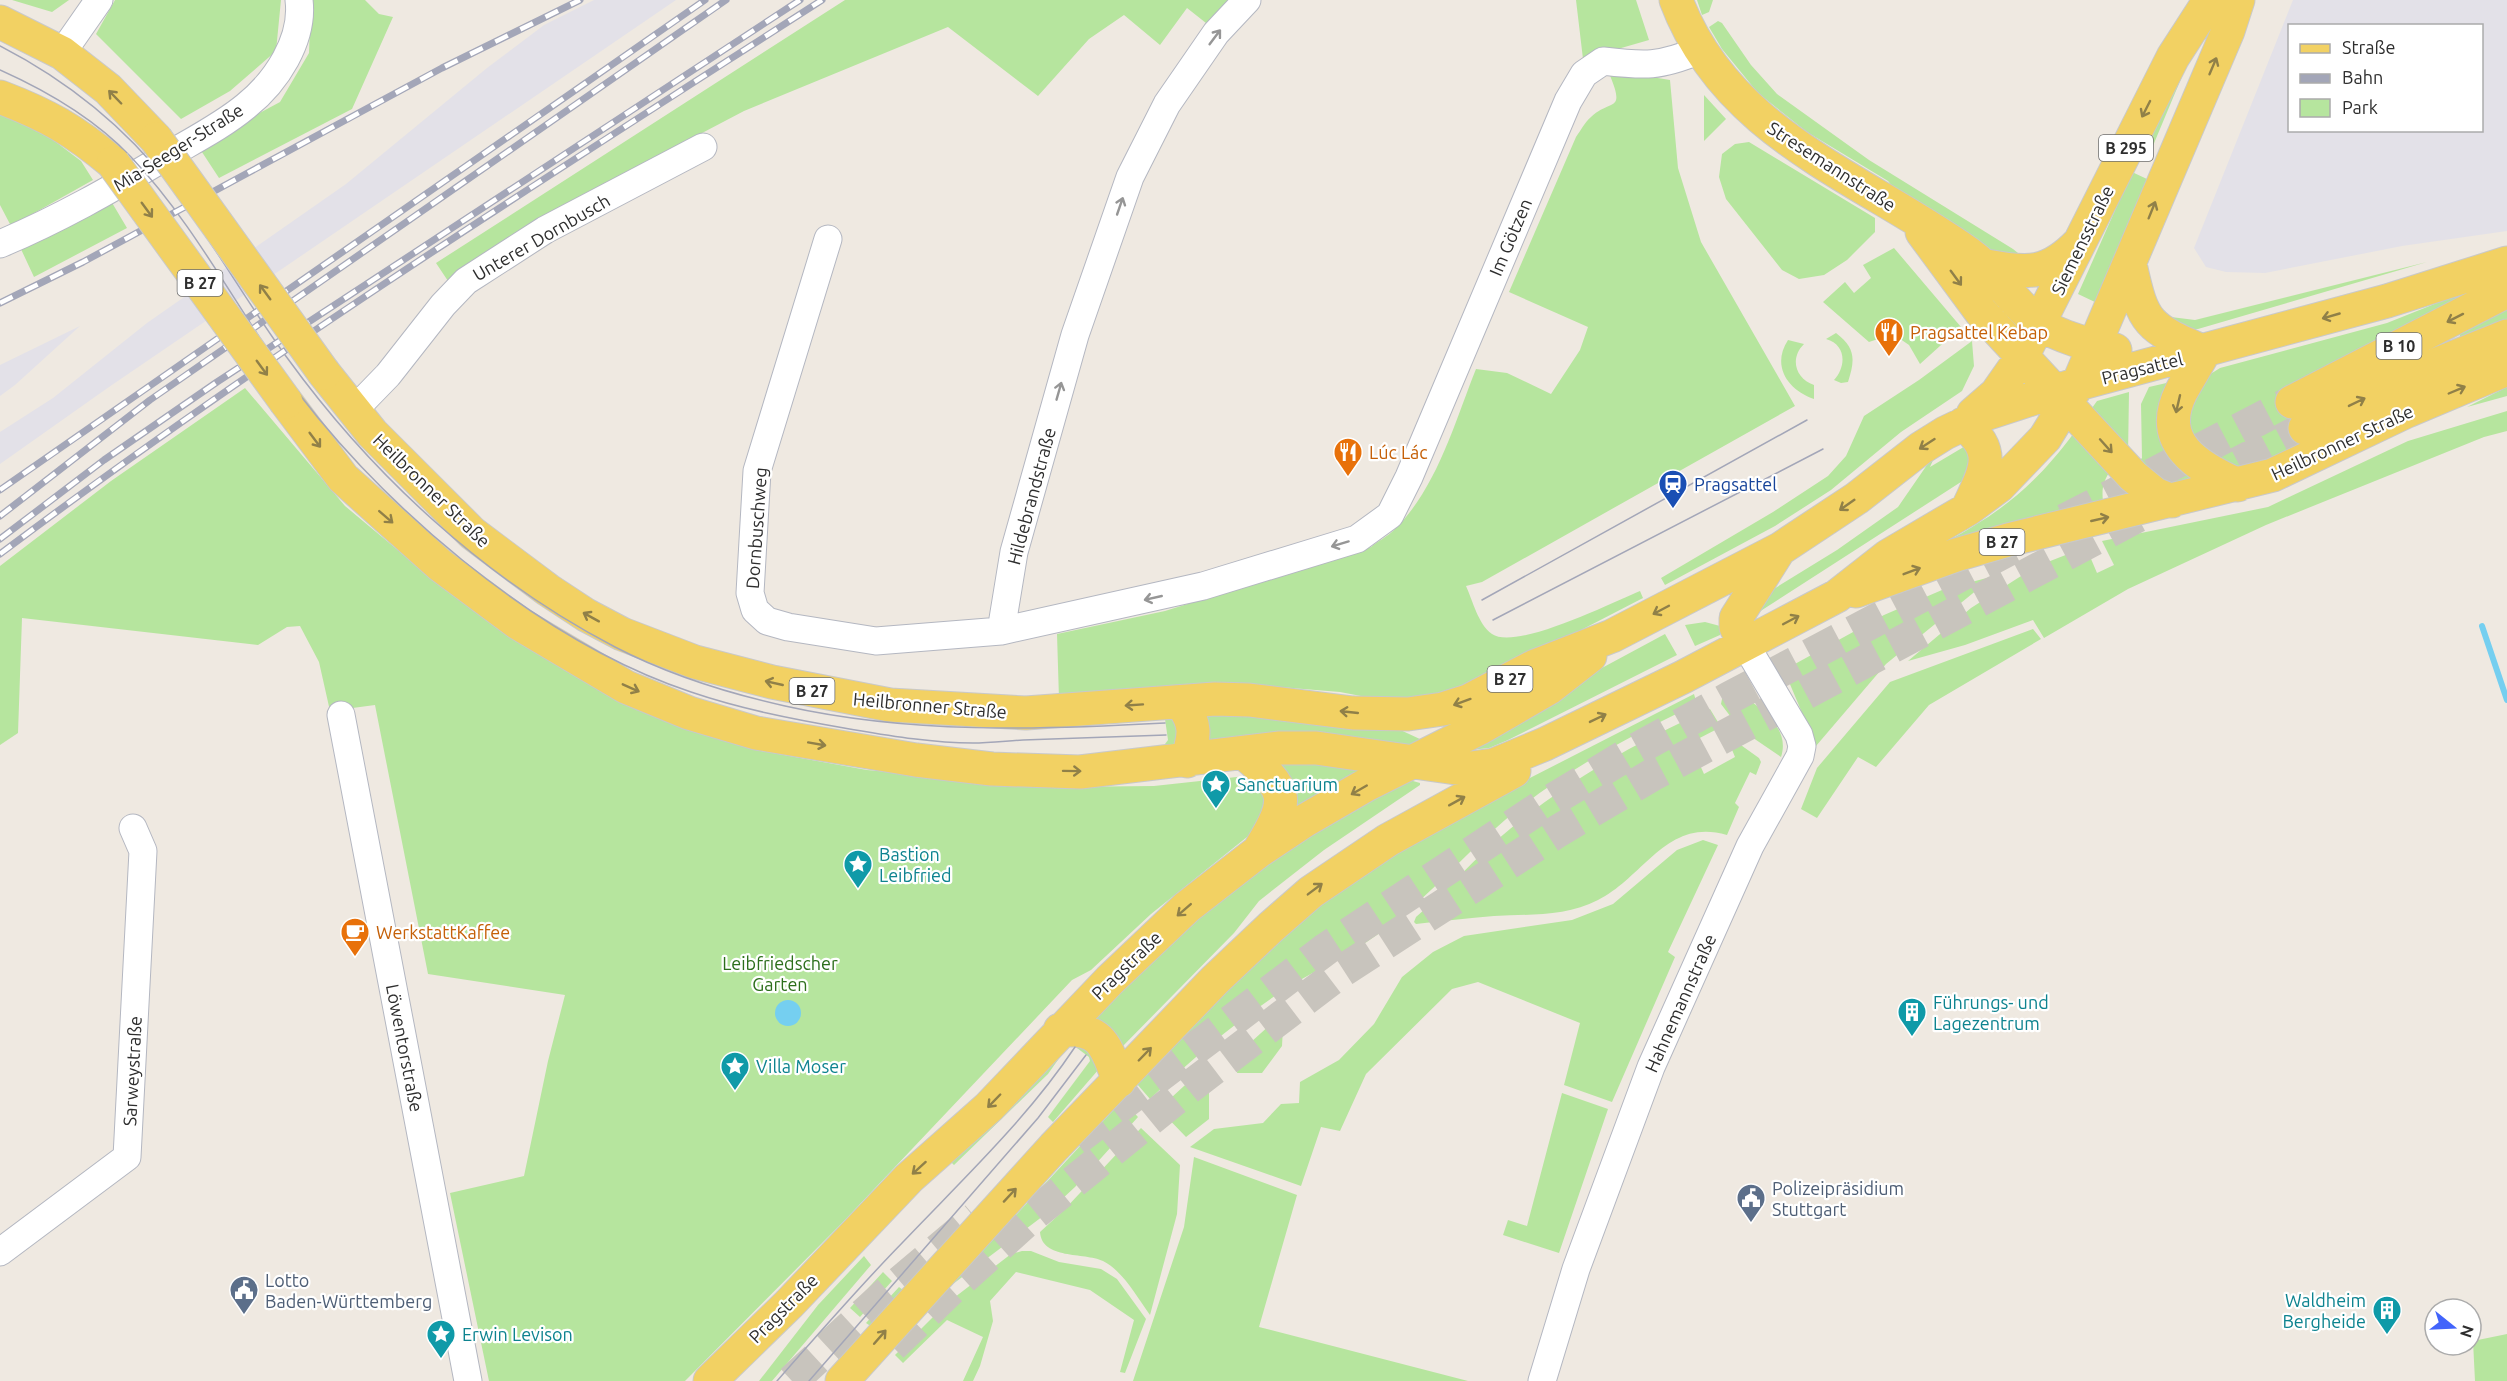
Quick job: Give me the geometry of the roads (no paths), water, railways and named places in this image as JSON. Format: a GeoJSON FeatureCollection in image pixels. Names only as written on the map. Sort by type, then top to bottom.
{"type":"FeatureCollection","features":[{"type":"Feature","properties":{"kind":"main road","name":"Stresemannstraße"},"geometry":{"type":"LineString","coordinates":[[1676,0],[1687,29],[1700,50],[1736,97],[1775,132],[1986,266],[2040,324]]}},
{"type":"Feature","properties":{"kind":"main road","name":"Siemensstraße"},"geometry":{"type":"LineString","coordinates":[[2040,324],[2173,57],[2204,9],[2213,0]]}},
{"type":"Feature","properties":{"kind":"main road","name":"B 295"},"geometry":{"type":"LineString","coordinates":[[2130,264],[2234,18],[2238,0]]}},
{"type":"Feature","properties":{"kind":"main road","name":"Heilbronner Straße"},"geometry":{"type":"LineString","coordinates":[[0,22],[62,53],[108,89],[156,139],[324,374],[372,432],[472,533],[548,590],[586,615],[622,634],[695,662],[772,682],[890,705],[1026,713],[1215,699],[1249,700],[1353,713],[1408,714],[1468,701],[1535,666],[1612,636]]}},
{"type":"Feature","properties":{"kind":"main road","name":"B 27"},"geometry":{"type":"LineString","coordinates":[[0,97],[37,111],[81,136],[113,163],[343,478],[440,565],[528,629],[626,687],[689,713],[756,733],[916,760],[992,769],[1080,772],[1187,761],[1280,748],[1316,748],[1411,763],[1447,757],[1471,769],[1494,765],[1545,744],[1837,596],[1874,586],[1956,555],[2008,540],[2172,501]]}},
{"type":"Feature","properties":{"kind":"main road"},"geometry":{"type":"LineString","coordinates":[[2124,153],[2148,169],[2157,172],[2168,171]]}},
{"type":"Feature","properties":{"kind":"main road","name":"Stresemannstraße"},"geometry":{"type":"LineString","coordinates":[[1907,216],[1928,239],[1981,312],[2049,382]]}},
{"type":"Feature","properties":{"kind":"main road"},"geometry":{"type":"LineString","coordinates":[[1986,266],[2031,272],[2066,256],[2081,241]]}},
{"type":"Feature","properties":{"kind":"main road"},"geometry":{"type":"LineString","coordinates":[[2130,264],[2137,297],[2146,316],[2155,327],[2204,352],[2387,301],[2507,263]]}},
{"type":"Feature","properties":{"kind":"main road","name":"Pragsattel"},"geometry":{"type":"LineString","coordinates":[[2049,382],[2094,347],[2130,264]]}},
{"type":"Feature","properties":{"kind":"main road","name":"B 10"},"geometry":{"type":"LineString","coordinates":[[2507,291],[2298,415],[2420,371],[2507,336]]}},
{"type":"Feature","properties":{"kind":"main road","name":"Pragsattel"},"geometry":{"type":"LineString","coordinates":[[2040,324],[2049,382]]}},
{"type":"Feature","properties":{"kind":"main road","name":"Pragsattel"},"geometry":{"type":"LineString","coordinates":[[2040,324],[2094,347],[2129,352],[2153,350],[2204,352]]}},
{"type":"Feature","properties":{"kind":"main road"},"geometry":{"type":"LineString","coordinates":[[2204,352],[2180,394],[2175,420],[2178,443],[2187,455],[2201,467],[2238,485]]}},
{"type":"Feature","properties":{"kind":"main road","name":"Pragsattel"},"geometry":{"type":"LineString","coordinates":[[1612,636],[1780,549],[1857,498],[1921,448],[1963,424],[1996,394],[2204,352]]}},
{"type":"Feature","properties":{"kind":"main road","name":"Heilbronner Straße"},"geometry":{"type":"LineString","coordinates":[[2172,501],[2273,475],[2407,411],[2507,369]]}},
{"type":"Feature","properties":{"kind":"main road"},"geometry":{"type":"LineString","coordinates":[[1837,596],[1888,556],[1968,509],[1999,486],[2049,382],[2133,477],[2155,494],[2172,501]]}},
{"type":"Feature","properties":{"kind":"main road"},"geometry":{"type":"LineString","coordinates":[[1963,424],[1975,433],[1984,447],[1986,461],[1968,509]]}},
{"type":"Feature","properties":{"kind":"main road"},"geometry":{"type":"LineString","coordinates":[[1745,644],[1736,627],[1736,618],[1780,549]]}},
{"type":"Feature","properties":{"kind":"main road"},"geometry":{"type":"LineString","coordinates":[[1447,757],[1549,688],[1587,659],[1612,636]]}},
{"type":"Feature","properties":{"kind":"main road"},"geometry":{"type":"LineString","coordinates":[[1181,702],[1192,718],[1194,740],[1187,761]]}},
{"type":"Feature","properties":{"kind":"main road"},"geometry":{"type":"LineString","coordinates":[[1388,840],[1416,802],[1440,783],[1447,757],[1438,729],[1431,723],[1408,714]]}},
{"type":"Feature","properties":{"kind":"main road"},"geometry":{"type":"LineString","coordinates":[[842,1381],[970,1238],[1215,980],[1271,927],[1311,892],[1388,840],[1516,770],[1545,744]]}},
{"type":"Feature","properties":{"kind":"main road"},"geometry":{"type":"LineString","coordinates":[[1244,753],[1276,782],[1281,795],[1275,825],[1259,851]]}},
{"type":"Feature","properties":{"kind":"main road","name":"Pragstraße"},"geometry":{"type":"LineString","coordinates":[[710,1381],[789,1304],[909,1178],[989,1107],[1060,1030],[1187,907],[1259,851],[1304,821],[1366,785],[1411,763]]}},
{"type":"Feature","properties":{"kind":"main road"},"geometry":{"type":"LineString","coordinates":[[1060,1030],[1079,1029],[1094,1035],[1107,1047],[1119,1081]]}},
{"type":"Feature","properties":{"kind":"main road"},"geometry":{"type":"LineString","coordinates":[[744,1381],[756,1365],[789,1304]]}},
{"type":"Feature","properties":{"kind":"street"},"geometry":{"type":"LineString","coordinates":[[62,53],[99,0]]}},
{"type":"Feature","properties":{"kind":"street","name":"Mia-Seeger-Straße"},"geometry":{"type":"LineString","coordinates":[[0,244],[80,208],[247,106],[273,79],[285,59],[297,34],[299,0]]}},
{"type":"Feature","properties":{"kind":"street","name":"Hildebrandstraße"},"geometry":{"type":"LineString","coordinates":[[1001,631],[1014,552],[1075,335],[1130,177],[1167,104],[1216,33],[1246,0]]}},
{"type":"Feature","properties":{"kind":"street","name":"Im Götzen"},"geometry":{"type":"LineString","coordinates":[[1001,631],[1203,586],[1357,539],[1390,515],[1409,477],[1568,101],[1584,74],[1603,61],[1641,66],[1658,65],[1700,50]]}},
{"type":"Feature","properties":{"kind":"street","name":"Unterer Dornbusch"},"geometry":{"type":"LineString","coordinates":[[354,410],[388,375],[443,305],[466,281],[545,230],[703,147]]}},
{"type":"Feature","properties":{"kind":"street","name":"Dornbuschweg"},"geometry":{"type":"LineString","coordinates":[[828,239],[757,471],[750,593],[755,610],[767,621],[788,627],[876,641],[1001,631]]}},
{"type":"Feature","properties":{"kind":"street","name":"Hahnemannstraße"},"geometry":{"type":"LineString","coordinates":[[1542,1381],[1576,1269],[1651,1067],[1750,846],[1800,756],[1802,746],[1799,735],[1745,644]]}},
{"type":"Feature","properties":{"kind":"street","name":"Löwentorstraße"},"geometry":{"type":"LineString","coordinates":[[341,712],[468,1381]]}},
{"type":"Feature","properties":{"kind":"street","name":"Sarweystraße"},"geometry":{"type":"LineString","coordinates":[[0,1252],[128,1157],[143,851],[133,828]]}},
{"type":"Feature","properties":{"kind":"water"},"geometry":{"type":"Polygon","coordinates":[[[788,1000],[797,1004],[801,1013],[797,1022],[788,1026],[779,1022],[775,1013],[779,1004],[788,1000]]]}},
{"type":"Feature","properties":{"kind":"waterway"},"geometry":{"type":"LineString","coordinates":[[2482,626],[2507,700]]}},
{"type":"Feature","properties":{"kind":"tunnel"},"geometry":{"type":"LineString","coordinates":[[2065,520],[2292,402]]}},
{"type":"Feature","properties":{"kind":"tunnel"},"geometry":{"type":"LineString","coordinates":[[2195,486],[2305,428]]}},
{"type":"Feature","properties":{"kind":"tunnel"},"geometry":{"type":"LineString","coordinates":[[892,1346],[1033,1215],[1191,1086],[1342,971],[1558,831],[1652,775],[2147,511]]}},
{"type":"Feature","properties":{"kind":"tunnel"},"geometry":{"type":"LineString","coordinates":[[1075,1140],[1326,949],[1544,805],[1635,750],[1729,698],[2019,544]]}},
{"type":"Feature","properties":{"kind":"tunnel"},"geometry":{"type":"LineString","coordinates":[[792,1381],[886,1294],[976,1218]]}},
{"type":"Feature","properties":{"kind":"tram line"},"geometry":{"type":"LineString","coordinates":[[0,46],[71,90],[114,125],[153,164],[186,207],[288,359],[321,402],[395,484],[477,557],[521,590],[567,620],[635,657],[698,682],[785,706],[832,715],[926,726],[974,728],[1165,723]]}},
{"type":"Feature","properties":{"kind":"tram line"},"geometry":{"type":"LineString","coordinates":[[0,70],[70,107],[117,143],[172,206],[280,368],[361,467],[410,515],[462,560],[518,602],[575,638],[633,669],[691,692],[748,708],[825,725],[957,743],[1166,735]]}},
{"type":"Feature","properties":{"kind":"tram line"},"geometry":{"type":"LineString","coordinates":[[1482,600],[1807,420]]}},
{"type":"Feature","properties":{"kind":"tram line"},"geometry":{"type":"LineString","coordinates":[[1493,620],[1823,449]]}},
{"type":"Feature","properties":{"kind":"tram line"},"geometry":{"type":"LineString","coordinates":[[777,1381],[871,1276],[1015,1124],[1075,1047]]}},
{"type":"Feature","properties":{"kind":"tram line"},"geometry":{"type":"LineString","coordinates":[[809,1381],[1038,1118],[1086,1055]]}},
{"type":"Feature","properties":{"kind":"railway"},"geometry":{"type":"LineString","coordinates":[[0,303],[83,262],[442,68],[580,0]]}},
{"type":"Feature","properties":{"kind":"railway"},"geometry":{"type":"LineString","coordinates":[[0,490],[705,0]]}},
{"type":"Feature","properties":{"kind":"railway"},"geometry":{"type":"LineString","coordinates":[[0,516],[150,400],[726,0]]}},
{"type":"Feature","properties":{"kind":"railway"},"geometry":{"type":"LineString","coordinates":[[0,539],[104,460],[217,382],[800,0]]}},
{"type":"Feature","properties":{"kind":"railway"},"geometry":{"type":"LineString","coordinates":[[0,554],[100,480],[303,338],[509,201],[822,0]]}},
{"type":"Feature","properties":{"kind":"place","name":"Pragsattel Kebap"},"geometry":{"type":"Point","coordinates":[1889,358]}},
{"type":"Feature","properties":{"kind":"place","name":"Lúc Lác"},"geometry":{"type":"Point","coordinates":[1348,478]}},
{"type":"Feature","properties":{"kind":"place","name":"Pragsattel"},"geometry":{"type":"Point","coordinates":[1673,510]}},
{"type":"Feature","properties":{"kind":"place","name":"Sanctuarium"},"geometry":{"type":"Point","coordinates":[1216,810]}},
{"type":"Feature","properties":{"kind":"place","name":"Bastion Leibfried"},"geometry":{"type":"Point","coordinates":[858,890]}},
{"type":"Feature","properties":{"kind":"place","name":"WerkstattKaffee"},"geometry":{"type":"Point","coordinates":[355,958]}},
{"type":"Feature","properties":{"kind":"place","name":"Führungs- und Lagezentrum"},"geometry":{"type":"Point","coordinates":[1912,1038]}},
{"type":"Feature","properties":{"kind":"place","name":"Villa Moser"},"geometry":{"type":"Point","coordinates":[735,1092]}},
{"type":"Feature","properties":{"kind":"place","name":"Polizeipräsidium Stuttgart"},"geometry":{"type":"Point","coordinates":[1751,1224]}},
{"type":"Feature","properties":{"kind":"place","name":"Lotto Baden-Württemberg"},"geometry":{"type":"Point","coordinates":[244,1316]}},
{"type":"Feature","properties":{"kind":"place","name":"Waldheim Bergheide"},"geometry":{"type":"Point","coordinates":[2387,1336]}},
{"type":"Feature","properties":{"kind":"place","name":"Erwin Levison"},"geometry":{"type":"Point","coordinates":[441,1360]}},
{"type":"Feature","properties":{"kind":"park label","name":"Leibfriedscher Garten"},"geometry":{"type":"Point","coordinates":[780,973]}}]}
